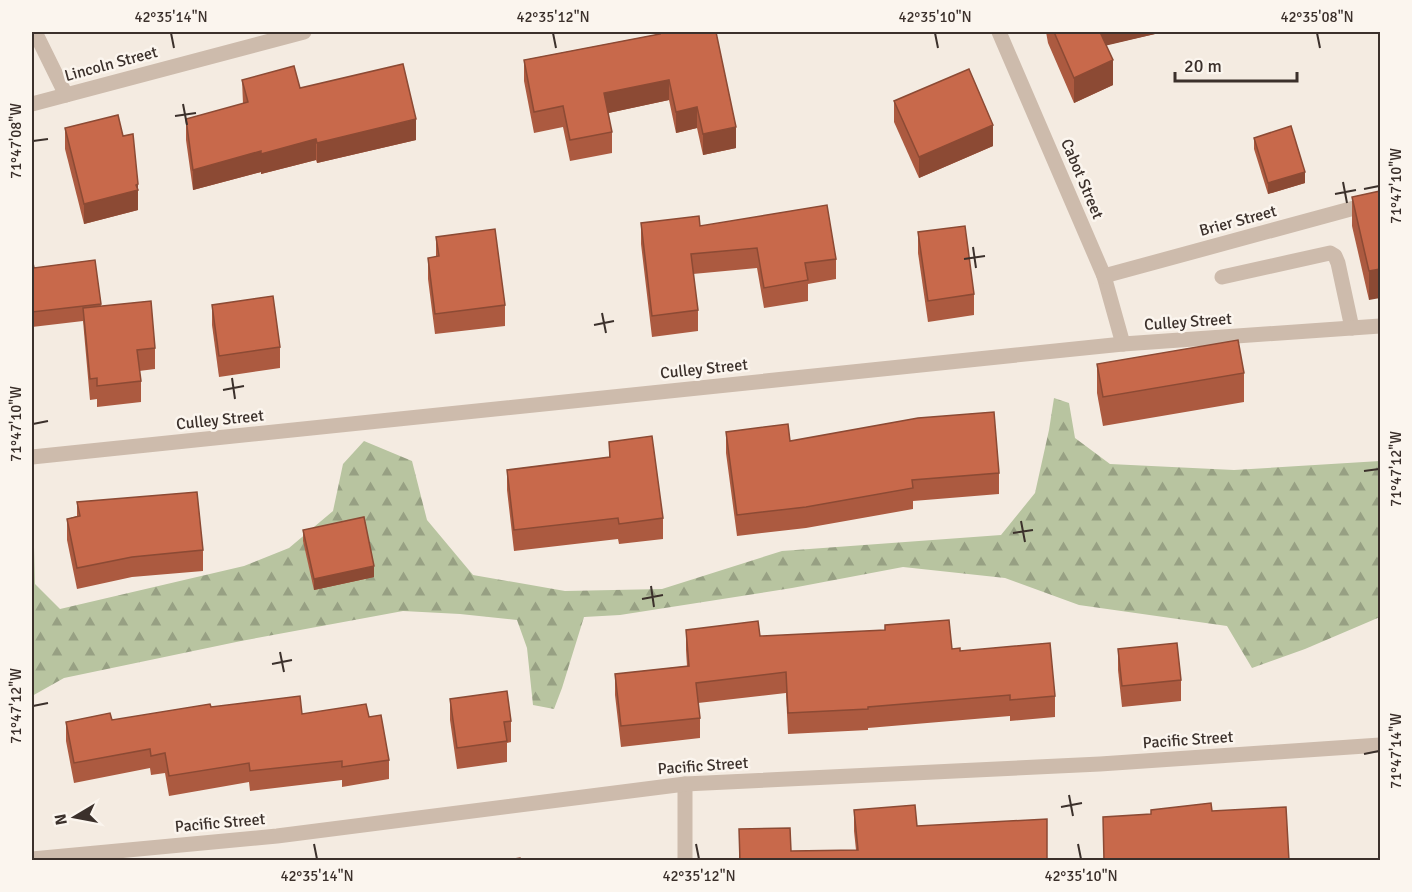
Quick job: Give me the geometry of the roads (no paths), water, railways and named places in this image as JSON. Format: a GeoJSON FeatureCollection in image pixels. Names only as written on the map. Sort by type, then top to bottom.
{"type":"FeatureCollection","features":[{"type":"Feature","properties":{"kind":"street"},"geometry":{"type":"LineString","coordinates":[[35,32],[66,95]]}},
{"type":"Feature","properties":{"kind":"street","name":"Lincoln Street"},"geometry":{"type":"LineString","coordinates":[[32,104],[304,32]]}},
{"type":"Feature","properties":{"kind":"street","name":"Cabot Street"},"geometry":{"type":"LineString","coordinates":[[999,32],[1104,276],[1123,344]]}},
{"type":"Feature","properties":{"kind":"street","name":"Brier Street"},"geometry":{"type":"LineString","coordinates":[[1104,276],[1380,201]]}},
{"type":"Feature","properties":{"kind":"street"},"geometry":{"type":"LineString","coordinates":[[1222,277],[1330,253],[1335,256],[1338,263],[1352,328]]}},
{"type":"Feature","properties":{"kind":"street","name":"Culley Street"},"geometry":{"type":"LineString","coordinates":[[32,457],[1123,344],[1380,326]]}},
{"type":"Feature","properties":{"kind":"street","name":"Pacific Street"},"geometry":{"type":"LineString","coordinates":[[32,859],[277,836],[685,784],[1100,764],[1380,745]]}},
{"type":"Feature","properties":{"kind":"street"},"geometry":{"type":"LineString","coordinates":[[685,784],[685,861]]}}]}
